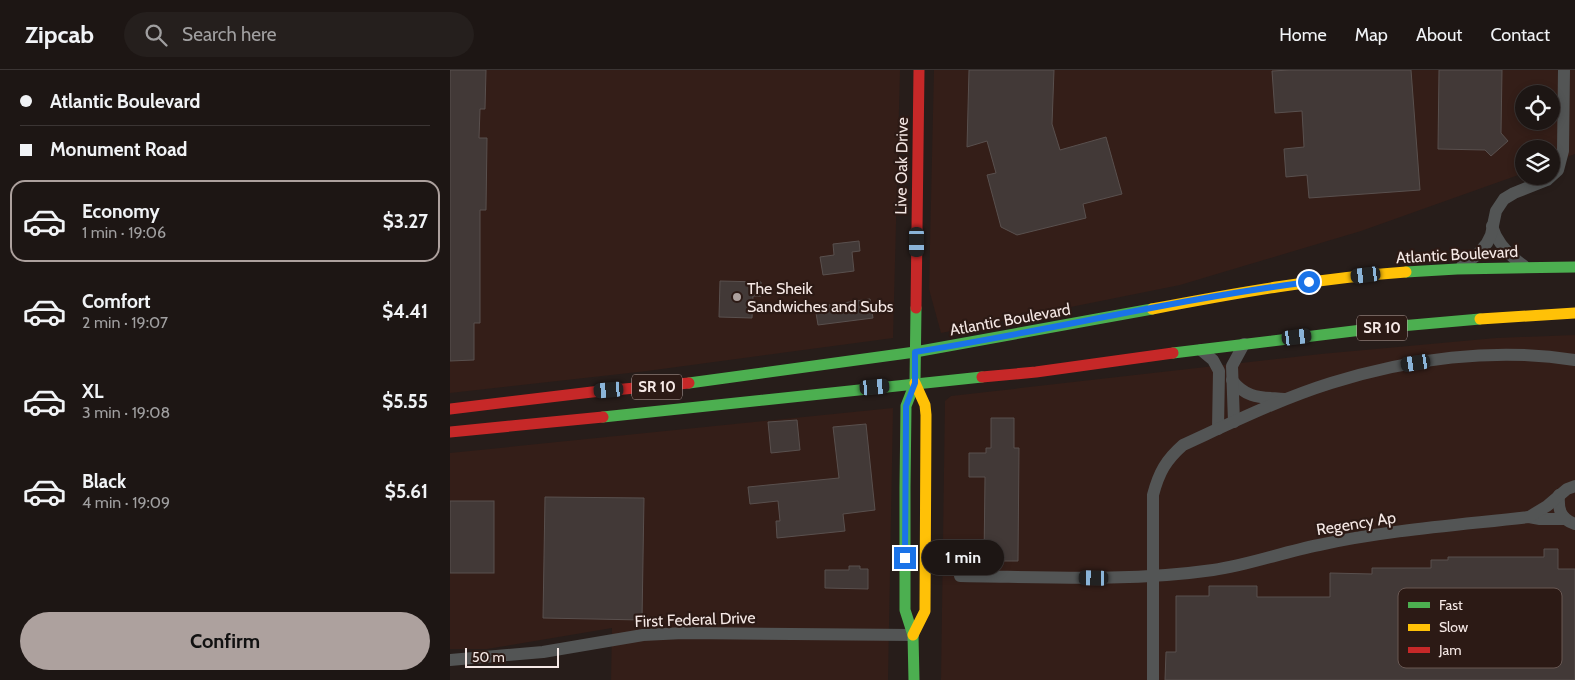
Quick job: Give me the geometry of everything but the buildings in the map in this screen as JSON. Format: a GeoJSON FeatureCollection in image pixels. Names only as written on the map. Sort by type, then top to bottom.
{"type":"FeatureCollection","features":[{"type":"Feature","properties":{"kind":"main road","name":"Live Oak Drive"},"geometry":{"type":"LineString","coordinates":[[915,383],[919,70]]}},
{"type":"Feature","properties":{"kind":"main road","name":"Atlantic Boulevard"},"geometry":{"type":"LineString","coordinates":[[450,408],[492,412],[592,392],[678,385],[915,352],[1267,288],[1366,275],[1457,269],[1575,267]]}},
{"type":"Feature","properties":{"kind":"main road","name":"SR 10"},"geometry":{"type":"LineString","coordinates":[[450,432],[1036,372],[1244,344],[1445,321],[1575,313]]}},
{"type":"Feature","properties":{"kind":"main road"},"geometry":{"type":"LineString","coordinates":[[913,636],[925,611],[926,415],[915,383]]}},
{"type":"Feature","properties":{"kind":"main road"},"geometry":{"type":"LineString","coordinates":[[914,680],[913,636],[905,610],[905,487],[906,406],[915,383]]}},
{"type":"Feature","properties":{"kind":"main road"},"geometry":{"type":"LineString","coordinates":[[467,430],[472,422],[492,412]]}},
{"type":"Feature","properties":{"kind":"street"},"geometry":{"type":"LineString","coordinates":[[1457,269],[1468,263],[1484,247],[1491,235],[1496,211],[1504,199],[1547,180],[1555,174],[1560,166],[1563,151],[1564,70]]}},
{"type":"Feature","properties":{"kind":"street"},"geometry":{"type":"LineString","coordinates":[[1492,226],[1505,249],[1526,267]]}},
{"type":"Feature","properties":{"kind":"street"},"geometry":{"type":"LineString","coordinates":[[1234,422],[1232,366],[1244,344]]}},
{"type":"Feature","properties":{"kind":"street"},"geometry":{"type":"LineString","coordinates":[[1201,350],[1213,360],[1219,371],[1218,429]]}},
{"type":"Feature","properties":{"kind":"street"},"geometry":{"type":"LineString","coordinates":[[1153,680],[1153,495],[1162,469],[1170,456],[1183,445],[1286,400],[1330,383],[1369,372],[1438,359],[1532,354],[1575,360]]}},
{"type":"Feature","properties":{"kind":"street"},"geometry":{"type":"LineString","coordinates":[[1232,380],[1239,389],[1247,394],[1286,400]]}},
{"type":"Feature","properties":{"kind":"street","name":"Regency Ap"},"geometry":{"type":"LineString","coordinates":[[960,576],[1132,578],[1213,570],[1256,562],[1317,545],[1368,536],[1529,517],[1575,486]]}},
{"type":"Feature","properties":{"kind":"street"},"geometry":{"type":"LineString","coordinates":[[1560,495],[1558,506],[1560,513],[1570,522]]}},
{"type":"Feature","properties":{"kind":"street"},"geometry":{"type":"LineString","coordinates":[[1529,517],[1570,522]]}},
{"type":"Feature","properties":{"kind":"street","name":"First Federal Drive"},"geometry":{"type":"LineString","coordinates":[[450,660],[543,652],[643,635],[689,633],[913,636]]}},
{"type":"Feature","properties":{"kind":"shaded area"},"geometry":{"type":"Polygon","coordinates":[[[450,70],[900,70],[893,338],[647,371],[450,393],[450,70]]]}},
{"type":"Feature","properties":{"kind":"shaded area"},"geometry":{"type":"Polygon","coordinates":[[[934,70],[1575,70],[1575,154],[1560,160],[1560,140],[1515,140],[1515,176],[1361,231],[1180,285],[941,333],[929,289],[934,70]]]}},
{"type":"Feature","properties":{"kind":"shaded area"},"geometry":{"type":"Polygon","coordinates":[[[1575,335],[1575,680],[941,680],[945,401],[951,396],[1321,354],[1496,338],[1575,335]]]}},
{"type":"Feature","properties":{"kind":"shaded area"},"geometry":{"type":"Polygon","coordinates":[[[893,408],[888,680],[611,680],[612,628],[487,649],[450,649],[450,453],[893,408]]]}},
{"type":"Feature","properties":{"kind":"traffic: fast"},"geometry":{"type":"LineString","coordinates":[[1406,272],[1575,267]]}},
{"type":"Feature","properties":{"kind":"traffic: fast"},"geometry":{"type":"LineString","coordinates":[[914,680],[913,635],[905,610],[905,487],[906,406],[915,383],[916,308]]}},
{"type":"Feature","properties":{"kind":"traffic: fast"},"geometry":{"type":"LineString","coordinates":[[689,383],[915,352],[1152,309]]}},
{"type":"Feature","properties":{"kind":"traffic: fast"},"geometry":{"type":"LineString","coordinates":[[1173,353],[1378,328],[1480,319]]}},
{"type":"Feature","properties":{"kind":"traffic: fast"},"geometry":{"type":"LineString","coordinates":[[603,417],[982,377]]}},
{"type":"Feature","properties":{"kind":"traffic: slow"},"geometry":{"type":"LineString","coordinates":[[1152,309],[1310,282],[1406,272]]}},
{"type":"Feature","properties":{"kind":"traffic: slow"},"geometry":{"type":"LineString","coordinates":[[1480,319],[1575,313]]}},
{"type":"Feature","properties":{"kind":"traffic: slow"},"geometry":{"type":"LineString","coordinates":[[913,635],[925,611],[926,415],[925,405],[915,383]]}},
{"type":"Feature","properties":{"kind":"traffic: jam"},"geometry":{"type":"LineString","coordinates":[[916,308],[919,70]]}},
{"type":"Feature","properties":{"kind":"traffic: jam"},"geometry":{"type":"LineString","coordinates":[[982,377],[1036,372],[1173,353]]}},
{"type":"Feature","properties":{"kind":"traffic: jam"},"geometry":{"type":"LineString","coordinates":[[450,409],[592,392],[689,383]]}},
{"type":"Feature","properties":{"kind":"traffic: jam"},"geometry":{"type":"LineString","coordinates":[[450,432],[603,417]]}},
{"type":"Feature","properties":{"kind":"place","name":"The Sheik Sandwiches and Subs"},"geometry":{"type":"Point","coordinates":[737,297]}},
{"type":"Feature","properties":{"kind":"route"},"geometry":{"type":"LineString","coordinates":[[905,558],[906,406],[915,383],[915,352],[1275,286],[1309,282]]}}]}
